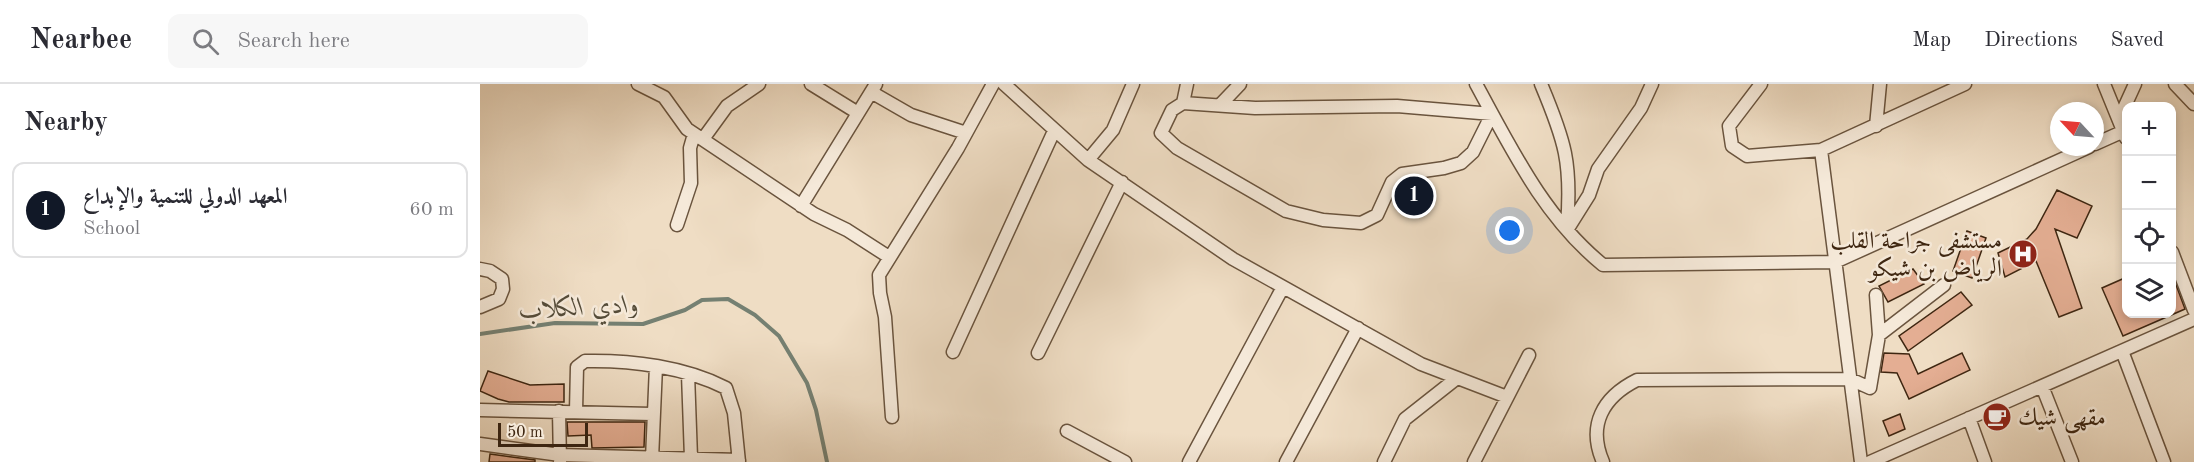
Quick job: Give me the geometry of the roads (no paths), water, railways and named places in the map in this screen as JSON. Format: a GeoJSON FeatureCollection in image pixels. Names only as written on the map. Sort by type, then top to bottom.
{"type":"FeatureCollection","features":[{"type":"Feature","properties":{"kind":"street"},"geometry":{"type":"LineString","coordinates":[[638,84],[664,97],[687,129],[801,206],[890,257]]}},
{"type":"Feature","properties":{"kind":"street"},"geometry":{"type":"LineString","coordinates":[[677,225],[691,183],[690,148],[727,106],[759,84]]}},
{"type":"Feature","properties":{"kind":"street"},"geometry":{"type":"LineString","coordinates":[[811,84],[858,113]]}},
{"type":"Feature","properties":{"kind":"street"},"geometry":{"type":"LineString","coordinates":[[892,417],[885,317],[879,275],[966,133],[993,84]]}},
{"type":"Feature","properties":{"kind":"street"},"geometry":{"type":"LineString","coordinates":[[1004,84],[1088,160],[1233,259],[1421,364],[1507,397]]}},
{"type":"Feature","properties":{"kind":"street"},"geometry":{"type":"LineString","coordinates":[[1088,160],[1113,130],[1133,84]]}},
{"type":"Feature","properties":{"kind":"street"},"geometry":{"type":"LineString","coordinates":[[1183,103],[1187,84]]}},
{"type":"Feature","properties":{"kind":"street"},"geometry":{"type":"LineString","coordinates":[[1221,104],[1240,84]]}},
{"type":"Feature","properties":{"kind":"street"},"geometry":{"type":"LineString","coordinates":[[1476,84],[1536,193],[1584,250],[1603,265],[1836,262],[2069,156]]}},
{"type":"Feature","properties":{"kind":"street"},"geometry":{"type":"LineString","coordinates":[[1541,84],[1560,129],[1568,158],[1567,230]]}},
{"type":"Feature","properties":{"kind":"street"},"geometry":{"type":"LineString","coordinates":[[1567,230],[1589,195],[1598,169],[1641,108],[1652,84]]}},
{"type":"Feature","properties":{"kind":"street"},"geometry":{"type":"LineString","coordinates":[[1761,84],[1729,126],[1731,146],[1746,156],[1821,150],[1962,85]]}},
{"type":"Feature","properties":{"kind":"street"},"geometry":{"type":"LineString","coordinates":[[1876,126],[1880,84]]}},
{"type":"Feature","properties":{"kind":"street"},"geometry":{"type":"LineString","coordinates":[[2104,84],[2122,126]]}},
{"type":"Feature","properties":{"kind":"street"},"geometry":{"type":"LineString","coordinates":[[2119,119],[2135,84]]}},
{"type":"Feature","properties":{"kind":"street"},"geometry":{"type":"LineString","coordinates":[[2175,84],[2194,104]]}},
{"type":"Feature","properties":{"kind":"street"},"geometry":{"type":"LineString","coordinates":[[801,206],[873,88],[905,113],[966,133]]}},
{"type":"Feature","properties":{"kind":"street"},"geometry":{"type":"LineString","coordinates":[[1183,103],[1282,109],[1375,105],[1492,114],[1473,152],[1461,163],[1402,174],[1392,182],[1377,215],[1361,223],[1323,220],[1286,211],[1177,148],[1161,133],[1172,110],[1183,103]]}},
{"type":"Feature","properties":{"kind":"street"},"geometry":{"type":"LineString","coordinates":[[953,352],[1054,131]]}},
{"type":"Feature","properties":{"kind":"street"},"geometry":{"type":"LineString","coordinates":[[2104,141],[2122,135]]}},
{"type":"Feature","properties":{"kind":"street"},"geometry":{"type":"LineString","coordinates":[[1821,150],[1861,462]]}},
{"type":"Feature","properties":{"kind":"street"},"geometry":{"type":"LineString","coordinates":[[1038,353],[1122,182]]}},
{"type":"Feature","properties":{"kind":"street"},"geometry":{"type":"LineString","coordinates":[[2176,263],[2194,310]]}},
{"type":"Feature","properties":{"kind":"street"},"geometry":{"type":"LineString","coordinates":[[480,269],[490,271],[502,279],[503,289],[499,299],[480,307]]}},
{"type":"Feature","properties":{"kind":"street"},"geometry":{"type":"LineString","coordinates":[[1879,335],[1944,285]]}},
{"type":"Feature","properties":{"kind":"street"},"geometry":{"type":"LineString","coordinates":[[1190,462],[1283,287]]}},
{"type":"Feature","properties":{"kind":"street"},"geometry":{"type":"LineString","coordinates":[[1603,462],[1596,440],[1599,414],[1615,393],[1637,380],[1850,379],[1870,388],[1879,335],[1876,295]]}},
{"type":"Feature","properties":{"kind":"street"},"geometry":{"type":"LineString","coordinates":[[1870,462],[1894,457],[1969,418],[2194,319]]}},
{"type":"Feature","properties":{"kind":"street"},"geometry":{"type":"LineString","coordinates":[[1286,462],[1358,328]]}},
{"type":"Feature","properties":{"kind":"street"},"geometry":{"type":"LineString","coordinates":[[2122,351],[2164,462]]}},
{"type":"Feature","properties":{"kind":"street"},"geometry":{"type":"LineString","coordinates":[[1474,462],[1529,355]]}},
{"type":"Feature","properties":{"kind":"street"},"geometry":{"type":"LineString","coordinates":[[480,444],[560,459],[691,458],[739,461],[734,413],[726,388],[708,379],[656,366],[585,362],[577,367],[576,411]]}},
{"type":"Feature","properties":{"kind":"street"},"geometry":{"type":"LineString","coordinates":[[652,459],[652,414],[656,366]]}},
{"type":"Feature","properties":{"kind":"street"},"geometry":{"type":"LineString","coordinates":[[688,374],[691,458]]}},
{"type":"Feature","properties":{"kind":"street"},"geometry":{"type":"LineString","coordinates":[[1384,462],[1405,419],[1457,378]]}},
{"type":"Feature","properties":{"kind":"street"},"geometry":{"type":"LineString","coordinates":[[2042,386],[2072,462]]}},
{"type":"Feature","properties":{"kind":"street"},"geometry":{"type":"LineString","coordinates":[[480,410],[652,414]]}},
{"type":"Feature","properties":{"kind":"street"},"geometry":{"type":"LineString","coordinates":[[559,411],[560,459]]}},
{"type":"Feature","properties":{"kind":"street"},"geometry":{"type":"LineString","coordinates":[[1969,418],[1985,462]]}},
{"type":"Feature","properties":{"kind":"street"},"geometry":{"type":"LineString","coordinates":[[1067,431],[1125,462]]}},
{"type":"Feature","properties":{"kind":"waterway","name":"وادي الكلاب"},"geometry":{"type":"LineString","coordinates":[[480,334],[555,323],[643,324],[685,310],[702,300],[728,299],[755,315],[779,336],[807,383],[816,410],[827,462]]}},
{"type":"Feature","properties":{"kind":"place","name":"المعهد الدولي للتنمية والإبداع"},"geometry":{"type":"Point","coordinates":[1414,196]}},
{"type":"Feature","properties":{"kind":"place","name":"مستشفى جراحة القلب الرياض بن شيكو"},"geometry":{"type":"Point","coordinates":[2023,254]}},
{"type":"Feature","properties":{"kind":"place","name":"مقهى شيك"},"geometry":{"type":"Point","coordinates":[1997,417]}}]}
